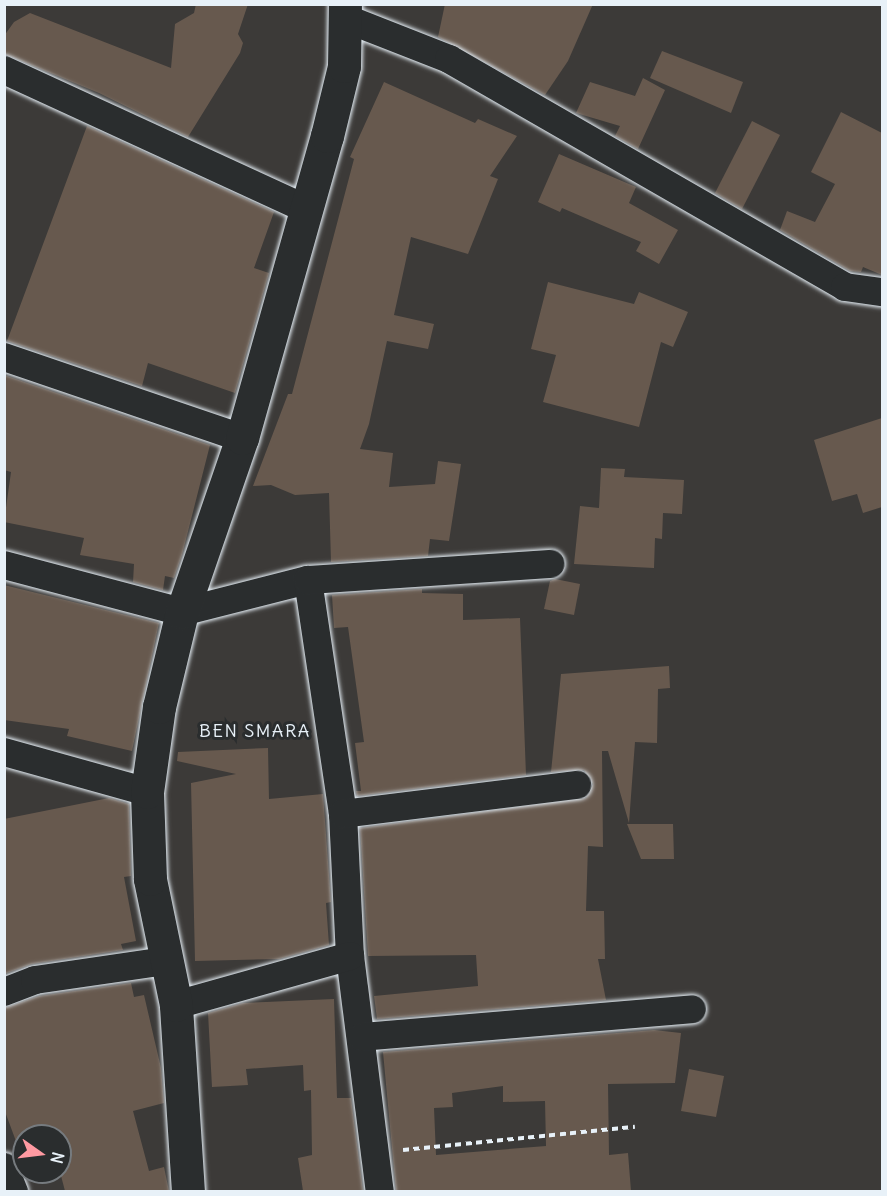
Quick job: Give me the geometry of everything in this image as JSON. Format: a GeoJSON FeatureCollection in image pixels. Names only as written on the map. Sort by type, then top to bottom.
{"type":"FeatureCollection","features":[{"type":"Feature","properties":{"kind":"main road"},"geometry":{"type":"LineString","coordinates":[[188,1191],[176,1005],[165,961],[150,879],[147,792],[159,707],[182,612],[242,438],[344,66],[346,12]]}},
{"type":"Feature","properties":{"kind":"street"},"geometry":{"type":"LineString","coordinates":[[346,12],[449,59],[844,287],[882,292]]}},
{"type":"Feature","properties":{"kind":"street"},"geometry":{"type":"LineString","coordinates":[[4,70],[304,208]]}},
{"type":"Feature","properties":{"kind":"street"},"geometry":{"type":"LineString","coordinates":[[4,357],[242,438]]}},
{"type":"Feature","properties":{"kind":"street"},"geometry":{"type":"LineString","coordinates":[[4,565],[182,612],[308,580],[550,564]]}},
{"type":"Feature","properties":{"kind":"street"},"geometry":{"type":"LineString","coordinates":[[308,580],[343,814],[350,956],[380,1191]]}},
{"type":"Feature","properties":{"kind":"street"},"geometry":{"type":"LineString","coordinates":[[4,752],[147,792]]}},
{"type":"Feature","properties":{"kind":"street"},"geometry":{"type":"LineString","coordinates":[[343,814],[577,785]]}},
{"type":"Feature","properties":{"kind":"street"},"geometry":{"type":"LineString","coordinates":[[176,1005],[350,956]]}},
{"type":"Feature","properties":{"kind":"street"},"geometry":{"type":"LineString","coordinates":[[4,992],[35,980],[165,961]]}},
{"type":"Feature","properties":{"kind":"street"},"geometry":{"type":"LineString","coordinates":[[362,1037],[693,1010]]}},
{"type":"Feature","properties":{"kind":"path"},"geometry":{"type":"LineString","coordinates":[[376,1153],[635,1127]]}},
{"type":"Feature","properties":{"kind":"building"},"geometry":{"type":"Polygon","coordinates":[[[196,4],[248,4],[238,34],[243,43],[240,53],[188,137],[99,93],[4,54],[4,36],[14,22],[30,13],[171,68],[175,24],[194,13],[196,4]]]}},
{"type":"Feature","properties":{"kind":"building"},"geometry":{"type":"Polygon","coordinates":[[[445,4],[593,4],[568,61],[545,95],[438,37],[445,4]]]}},
{"type":"Feature","properties":{"kind":"building"},"geometry":{"type":"Polygon","coordinates":[[[662,51],[743,82],[731,113],[650,78],[662,51]]]}},
{"type":"Feature","properties":{"kind":"building"},"geometry":{"type":"Polygon","coordinates":[[[643,78],[665,90],[638,149],[615,136],[620,126],[576,113],[590,82],[635,96],[643,78]]]}},
{"type":"Feature","properties":{"kind":"building"},"geometry":{"type":"Polygon","coordinates":[[[384,82],[475,123],[478,119],[517,136],[490,176],[498,179],[468,254],[411,237],[394,315],[434,324],[428,349],[387,341],[369,424],[360,449],[393,453],[389,487],[435,484],[438,461],[461,464],[449,541],[430,539],[428,556],[331,562],[329,493],[295,495],[271,485],[253,486],[288,394],[292,394],[354,159],[350,157],[384,82]]]}},
{"type":"Feature","properties":{"kind":"building"},"geometry":{"type":"Polygon","coordinates":[[[841,112],[882,133],[882,275],[863,267],[861,272],[850,271],[780,230],[787,211],[815,222],[835,184],[811,172],[841,112]]]}},
{"type":"Feature","properties":{"kind":"building"},"geometry":{"type":"Polygon","coordinates":[[[752,121],[780,135],[742,209],[715,193],[752,121]]]}},
{"type":"Feature","properties":{"kind":"building"},"geometry":{"type":"Polygon","coordinates":[[[87,126],[274,212],[254,268],[269,273],[235,393],[148,363],[142,386],[7,341],[87,126]]]}},
{"type":"Feature","properties":{"kind":"building"},"geometry":{"type":"Polygon","coordinates":[[[559,154],[636,187],[629,203],[678,230],[659,264],[636,251],[641,242],[562,208],[560,212],[538,202],[559,154]]]}},
{"type":"Feature","properties":{"kind":"building"},"geometry":{"type":"Polygon","coordinates":[[[548,282],[634,304],[639,292],[688,312],[673,347],[661,342],[639,427],[543,402],[556,355],[531,349],[548,282]]]}},
{"type":"Feature","properties":{"kind":"building"},"geometry":{"type":"Polygon","coordinates":[[[4,375],[210,445],[182,555],[174,578],[165,576],[163,590],[133,582],[134,564],[80,555],[84,538],[4,522],[11,472],[4,470],[4,375]]]}},
{"type":"Feature","properties":{"kind":"building"},"geometry":{"type":"Polygon","coordinates":[[[882,418],[882,507],[863,513],[857,494],[832,501],[814,440],[882,418]]]}},
{"type":"Feature","properties":{"kind":"building"},"geometry":{"type":"Polygon","coordinates":[[[601,468],[625,469],[624,477],[684,480],[682,514],[663,513],[662,539],[655,538],[654,568],[574,564],[580,506],[599,508],[601,468]]]}},
{"type":"Feature","properties":{"kind":"building"},"geometry":{"type":"Polygon","coordinates":[[[555,579],[580,584],[574,615],[544,609],[550,581],[555,579]]]}},
{"type":"Feature","properties":{"kind":"building"},"geometry":{"type":"Polygon","coordinates":[[[4,585],[159,623],[132,751],[67,736],[69,729],[4,720],[4,585]]]}},
{"type":"Feature","properties":{"kind":"building"},"geometry":{"type":"Polygon","coordinates":[[[422,589],[422,593],[463,594],[463,620],[520,618],[526,775],[357,796],[356,791],[361,791],[355,743],[364,742],[348,627],[334,628],[332,595],[422,589]]]}},
{"type":"Feature","properties":{"kind":"building"},"geometry":{"type":"Polygon","coordinates":[[[669,666],[670,688],[658,689],[657,743],[635,742],[629,823],[608,751],[602,751],[603,847],[588,846],[586,911],[604,911],[605,959],[598,959],[606,1000],[377,1019],[374,996],[478,986],[476,955],[368,956],[360,828],[586,798],[593,784],[584,770],[551,772],[561,674],[669,666]]]}},
{"type":"Feature","properties":{"kind":"building"},"geometry":{"type":"Polygon","coordinates":[[[268,748],[269,799],[323,794],[331,902],[326,903],[329,945],[279,959],[195,961],[191,783],[236,774],[177,761],[178,752],[268,748]]]}},
{"type":"Feature","properties":{"kind":"building"},"geometry":{"type":"Polygon","coordinates":[[[109,798],[129,804],[131,876],[124,877],[136,941],[121,944],[123,950],[32,964],[4,974],[4,819],[109,798]]]}},
{"type":"Feature","properties":{"kind":"building"},"geometry":{"type":"Polygon","coordinates":[[[627,824],[673,824],[674,859],[641,859],[627,824]]]}},
{"type":"Feature","properties":{"kind":"building"},"geometry":{"type":"Polygon","coordinates":[[[131,983],[134,997],[144,995],[161,1068],[164,1103],[133,1111],[149,1171],[164,1167],[169,1191],[65,1191],[63,1184],[72,1184],[72,1124],[12,1124],[12,1130],[4,1109],[4,1008],[39,996],[131,983]]]}},
{"type":"Feature","properties":{"kind":"building"},"geometry":{"type":"Polygon","coordinates":[[[334,999],[337,1098],[351,1098],[363,1191],[303,1191],[298,1158],[312,1155],[311,1090],[304,1091],[303,1065],[246,1069],[248,1085],[212,1087],[208,1013],[243,1003],[334,999]]]}},
{"type":"Feature","properties":{"kind":"building"},"geometry":{"type":"Polygon","coordinates":[[[654,1030],[681,1033],[675,1083],[608,1084],[609,1155],[628,1153],[631,1191],[396,1191],[383,1052],[654,1030]],[[503,1086],[452,1093],[453,1107],[434,1108],[436,1155],[546,1146],[545,1101],[503,1102],[503,1086]]]}},
{"type":"Feature","properties":{"kind":"building"},"geometry":{"type":"Polygon","coordinates":[[[689,1069],[724,1076],[716,1117],[681,1111],[689,1069]]]}},
{"type":"Feature","properties":{"kind":"district","name":"BEN SMARA"},"geometry":{"type":"Point","coordinates":[255,731]}}]}
